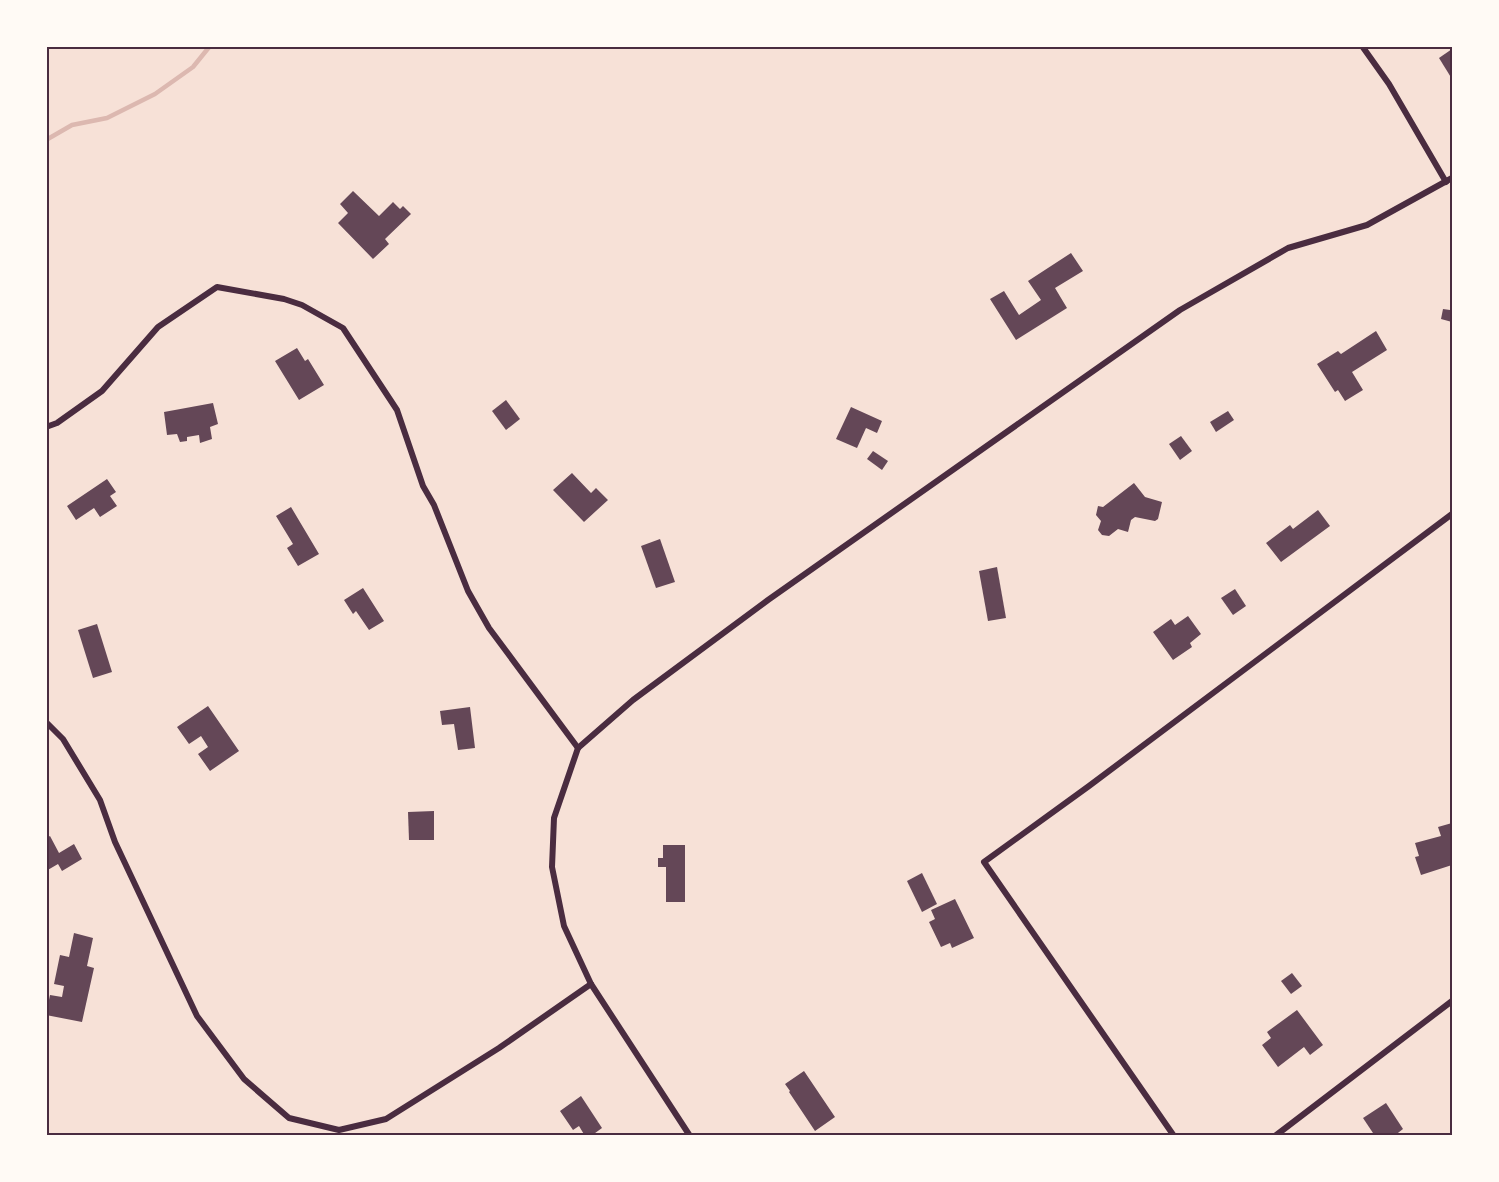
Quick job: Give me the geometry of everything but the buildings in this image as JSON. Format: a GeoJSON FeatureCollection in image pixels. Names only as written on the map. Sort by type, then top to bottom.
{"type":"FeatureCollection","features":[{"type":"Feature","properties":{"kind":"street"},"geometry":{"type":"LineString","coordinates":[[690,1136],[591,984],[564,926],[552,867],[554,818],[578,748],[633,700],[768,600],[1180,310],[1288,248],[1367,225],[1449,180],[1389,84],[1362,46]]}},
{"type":"Feature","properties":{"kind":"street"},"geometry":{"type":"LineString","coordinates":[[46,427],[57,423],[102,392],[158,327],[217,287],[284,299],[302,305],[344,328],[397,410],[423,486],[434,505],[468,591],[489,628],[578,748]]}},
{"type":"Feature","properties":{"kind":"street"},"geometry":{"type":"LineString","coordinates":[[1174,1136],[984,862],[1099,779],[1452,514]]}},
{"type":"Feature","properties":{"kind":"street"},"geometry":{"type":"LineString","coordinates":[[46,722],[63,739],[100,800],[115,842],[197,1016],[244,1079],[289,1118],[339,1130],[386,1119],[499,1048],[591,984]]}},
{"type":"Feature","properties":{"kind":"street"},"geometry":{"type":"LineString","coordinates":[[1275,1136],[1452,1001]]}},
{"type":"Feature","properties":{"kind":"waterway"},"geometry":{"type":"LineString","coordinates":[[46,140],[72,125],[107,118],[155,94],[193,67],[210,46]]}}]}
